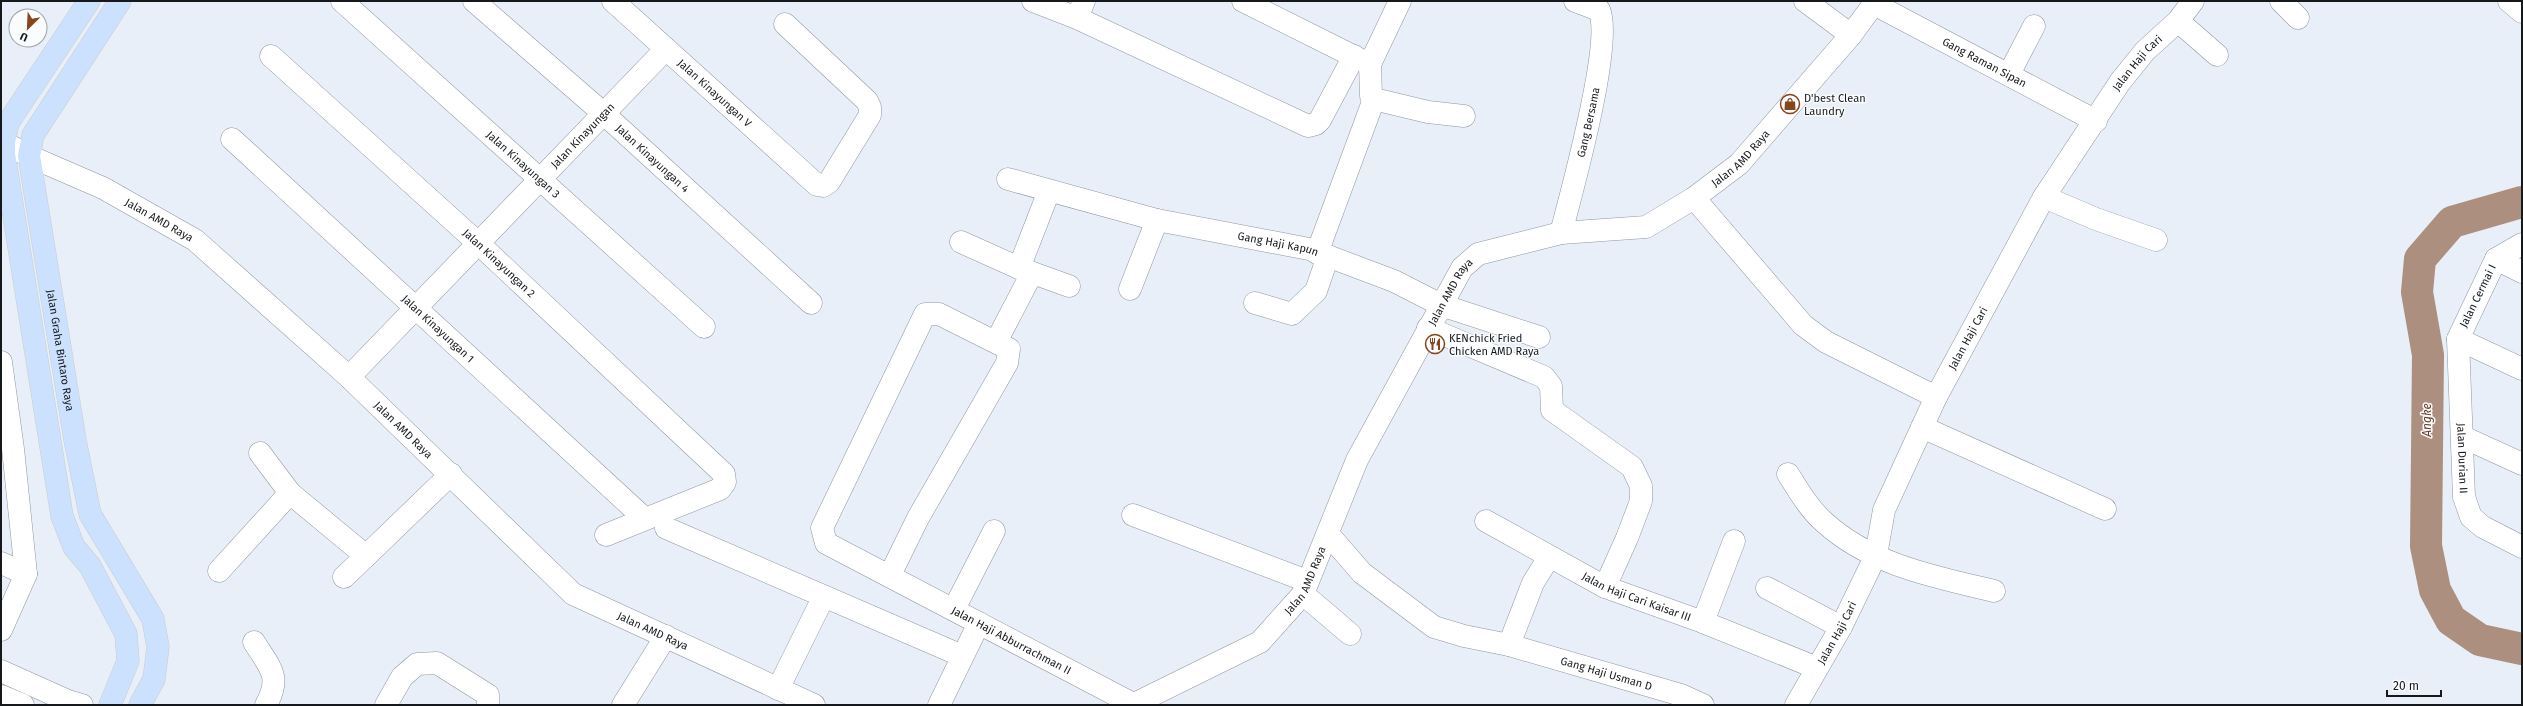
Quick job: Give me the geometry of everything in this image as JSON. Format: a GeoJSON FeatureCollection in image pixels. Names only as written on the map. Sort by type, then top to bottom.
{"type":"FeatureCollection","features":[{"type":"Feature","properties":{"kind":"main road"},"geometry":{"type":"LineString","coordinates":[[89,1],[8,123],[2,142],[62,516],[74,546],[90,566],[126,634],[128,661],[107,704]]}},
{"type":"Feature","properties":{"kind":"main road","name":"Jalan Graha Bintaro Raya"},"geometry":{"type":"LineString","coordinates":[[120,1],[33,135],[29,156],[75,440],[90,514],[153,619],[158,647],[154,679],[140,705]]}},
{"type":"Feature","properties":{"kind":"main road"},"geometry":{"type":"LineString","coordinates":[[52,447],[75,440]]}},
{"type":"Feature","properties":{"kind":"street","name":"Jalan Kinayungan 3"},"geometry":{"type":"LineString","coordinates":[[342,1],[704,327]]}},
{"type":"Feature","properties":{"kind":"street","name":"Jalan Kinayungan 4"},"geometry":{"type":"LineString","coordinates":[[474,1],[603,113],[811,303]]}},
{"type":"Feature","properties":{"kind":"street","name":"Jalan Kinayungan V"},"geometry":{"type":"LineString","coordinates":[[613,1],[817,185],[823,186],[829,182],[870,115],[870,107],[867,101],[785,24]]}},
{"type":"Feature","properties":{"kind":"street"},"geometry":{"type":"LineString","coordinates":[[1033,1],[1080,10],[1308,126],[1316,124],[1320,120],[1362,60],[1400,1]]}},
{"type":"Feature","properties":{"kind":"street"},"geometry":{"type":"LineString","coordinates":[[1243,1],[1362,60]]}},
{"type":"Feature","properties":{"kind":"street"},"geometry":{"type":"LineString","coordinates":[[1575,1],[1603,6]]}},
{"type":"Feature","properties":{"kind":"street"},"geometry":{"type":"LineString","coordinates":[[1805,1],[1851,35]]}},
{"type":"Feature","properties":{"kind":"street","name":"Jalan Haji Cari"},"geometry":{"type":"LineString","coordinates":[[1800,703],[1817,668],[1841,626],[1876,555],[1884,510],[1936,397],[2044,196],[2096,121],[2120,82],[2146,51],[2178,21],[2193,1]]}},
{"type":"Feature","properties":{"kind":"street"},"geometry":{"type":"LineString","coordinates":[[2281,1],[2298,18]]}},
{"type":"Feature","properties":{"kind":"street"},"geometry":{"type":"LineString","coordinates":[[2509,1],[2522,12]]}},
{"type":"Feature","properties":{"kind":"street","name":"Jalan AMD Raya"},"geometry":{"type":"LineString","coordinates":[[1133,704],[1260,642],[1305,588],[1329,535],[1357,460],[1462,268],[1478,254],[1562,233],[1646,227],[1694,198],[1739,164],[1851,35],[1875,3]]}},
{"type":"Feature","properties":{"kind":"street","name":"Gang Raman Sipan"},"geometry":{"type":"LineString","coordinates":[[1875,3],[2096,121]]}},
{"type":"Feature","properties":{"kind":"street","name":"Gang Bersama"},"geometry":{"type":"LineString","coordinates":[[1562,233],[1586,139],[1601,47],[1603,6]]}},
{"type":"Feature","properties":{"kind":"street"},"geometry":{"type":"LineString","coordinates":[[2178,21],[2217,55]]}},
{"type":"Feature","properties":{"kind":"street"},"geometry":{"type":"LineString","coordinates":[[2009,74],[2034,26]]}},
{"type":"Feature","properties":{"kind":"street","name":"Jalan Kinayungan"},"geometry":{"type":"LineString","coordinates":[[350,377],[666,49]]}},
{"type":"Feature","properties":{"kind":"street","name":"Jalan Kinayungan 2"},"geometry":{"type":"LineString","coordinates":[[271,56],[478,243],[724,474],[725,482],[720,489],[644,518]]}},
{"type":"Feature","properties":{"kind":"street"},"geometry":{"type":"LineString","coordinates":[[1362,60],[1370,94],[1374,99],[1428,112],[1464,116]]}},
{"type":"Feature","properties":{"kind":"street"},"geometry":{"type":"LineString","coordinates":[[1255,303],[1292,314],[1316,291],[1323,254],[1374,99]]}},
{"type":"Feature","properties":{"kind":"street","name":"Jalan Kinayungan 1"},"geometry":{"type":"LineString","coordinates":[[232,139],[644,518]]}},
{"type":"Feature","properties":{"kind":"street","name":"Jalan AMD Raya"},"geometry":{"type":"LineString","coordinates":[[2,142],[29,156],[103,188],[195,240],[350,377],[573,594],[814,705]]}},
{"type":"Feature","properties":{"kind":"street","name":"Gang Haji Kapun"},"geometry":{"type":"LineString","coordinates":[[1008,179],[1157,220],[1323,254],[1394,281],[1441,305],[1539,337]]}},
{"type":"Feature","properties":{"kind":"street"},"geometry":{"type":"LineString","coordinates":[[890,575],[918,518],[1007,363],[1009,349],[996,342],[1026,271],[1049,191]]}},
{"type":"Feature","properties":{"kind":"street"},"geometry":{"type":"LineString","coordinates":[[2044,196],[2096,219],[2156,240]]}},
{"type":"Feature","properties":{"kind":"street"},"geometry":{"type":"LineString","coordinates":[[1694,198],[1803,325],[1826,342],[1936,397]]}},
{"type":"Feature","properties":{"kind":"street"},"geometry":{"type":"LineString","coordinates":[[1130,289],[1157,220]]}},
{"type":"Feature","properties":{"kind":"street"},"geometry":{"type":"LineString","coordinates":[[961,242],[1026,271],[1069,286]]}},
{"type":"Feature","properties":{"kind":"street","name":"Jalan Cermai I"},"geometry":{"type":"LineString","coordinates":[[2458,339],[2496,259],[2522,244]]}},
{"type":"Feature","properties":{"kind":"street"},"geometry":{"type":"LineString","coordinates":[[2496,259],[2522,272]]}},
{"type":"Feature","properties":{"kind":"street","name":"Jalan Haji Abburrachman II"},"geometry":{"type":"LineString","coordinates":[[996,342],[939,314],[925,314],[822,528],[826,543],[890,575],[1133,704]]}},
{"type":"Feature","properties":{"kind":"street"},"geometry":{"type":"LineString","coordinates":[[1428,328],[1544,377],[1551,386],[1552,410],[1632,467],[1641,486],[1641,501],[1627,538],[1605,587]]}},
{"type":"Feature","properties":{"kind":"street"},"geometry":{"type":"LineString","coordinates":[[2458,339],[2522,369]]}},
{"type":"Feature","properties":{"kind":"street","name":"Jalan Durian II"},"geometry":{"type":"LineString","coordinates":[[2458,339],[2463,437],[2464,497],[2471,517],[2499,537],[2522,547]]}},
{"type":"Feature","properties":{"kind":"street"},"geometry":{"type":"LineString","coordinates":[[1,362],[7,447],[26,574],[1,630]]}},
{"type":"Feature","properties":{"kind":"street"},"geometry":{"type":"LineString","coordinates":[[1922,427],[2104,509]]}},
{"type":"Feature","properties":{"kind":"street"},"geometry":{"type":"LineString","coordinates":[[2463,437],[2522,464]]}},
{"type":"Feature","properties":{"kind":"street"},"geometry":{"type":"LineString","coordinates":[[260,453],[290,492],[366,556]]}},
{"type":"Feature","properties":{"kind":"street"},"geometry":{"type":"LineString","coordinates":[[344,577],[451,474]]}},
{"type":"Feature","properties":{"kind":"street"},"geometry":{"type":"LineString","coordinates":[[1788,474],[1811,508],[1823,522],[1836,532],[1876,555],[1914,572],[1994,591]]}},
{"type":"Feature","properties":{"kind":"street"},"geometry":{"type":"LineString","coordinates":[[219,571],[290,492]]}},
{"type":"Feature","properties":{"kind":"street"},"geometry":{"type":"LineString","coordinates":[[1133,515],[1305,588],[1350,634]]}},
{"type":"Feature","properties":{"kind":"street"},"geometry":{"type":"LineString","coordinates":[[606,535],[644,518]]}},
{"type":"Feature","properties":{"kind":"street","name":"Jalan Haji Cari Kaisar III"},"geometry":{"type":"LineString","coordinates":[[1486,521],[1513,534],[1549,557],[1605,587],[1703,622],[1817,668]]}},
{"type":"Feature","properties":{"kind":"street"},"geometry":{"type":"LineString","coordinates":[[666,528],[823,598],[953,652]]}},
{"type":"Feature","properties":{"kind":"street"},"geometry":{"type":"LineString","coordinates":[[954,609],[994,531]]}},
{"type":"Feature","properties":{"kind":"street","name":"Gang Haji Usman D"},"geometry":{"type":"LineString","coordinates":[[1329,535],[1362,573],[1434,627],[1464,636],[1509,645],[1680,695],[1703,705]]}},
{"type":"Feature","properties":{"kind":"street"},"geometry":{"type":"LineString","coordinates":[[1703,622],[1734,541]]}},
{"type":"Feature","properties":{"kind":"street"},"geometry":{"type":"LineString","coordinates":[[1509,645],[1533,582],[1549,557]]}},
{"type":"Feature","properties":{"kind":"street"},"geometry":{"type":"LineString","coordinates":[[1,563],[26,574]]}},
{"type":"Feature","properties":{"kind":"street"},"geometry":{"type":"LineString","coordinates":[[1767,588],[1841,626]]}},
{"type":"Feature","properties":{"kind":"street"},"geometry":{"type":"LineString","coordinates":[[778,689],[823,598]]}},
{"type":"Feature","properties":{"kind":"street"},"geometry":{"type":"LineString","coordinates":[[939,705],[979,623]]}},
{"type":"Feature","properties":{"kind":"street"},"geometry":{"type":"LineString","coordinates":[[623,705],[666,636]]}},
{"type":"Feature","properties":{"kind":"street"},"geometry":{"type":"LineString","coordinates":[[254,642],[275,676],[274,690],[266,705]]}},
{"type":"Feature","properties":{"kind":"street"},"geometry":{"type":"LineString","coordinates":[[386,705],[402,677],[417,664],[437,664],[488,695],[488,705]]}},
{"type":"Feature","properties":{"kind":"street"},"geometry":{"type":"LineString","coordinates":[[1,671],[51,700],[82,705]]}},
{"type":"Feature","properties":{"kind":"street"},"geometry":{"type":"LineString","coordinates":[[1,696],[23,705]]}},
{"type":"Feature","properties":{"kind":"waterway","name":"Angke"},"geometry":{"type":"LineString","coordinates":[[2522,202],[2452,222],[2420,259],[2417,292],[2428,355],[2426,546],[2435,590],[2451,620],[2480,640],[2522,649]]}},
{"type":"Feature","properties":{"kind":"place","name":"D'best Clean Laundry"},"geometry":{"type":"Point","coordinates":[1790,104]}},
{"type":"Feature","properties":{"kind":"place","name":"KENchick Fried Chicken AMD Raya"},"geometry":{"type":"Point","coordinates":[1435,344]}}]}
